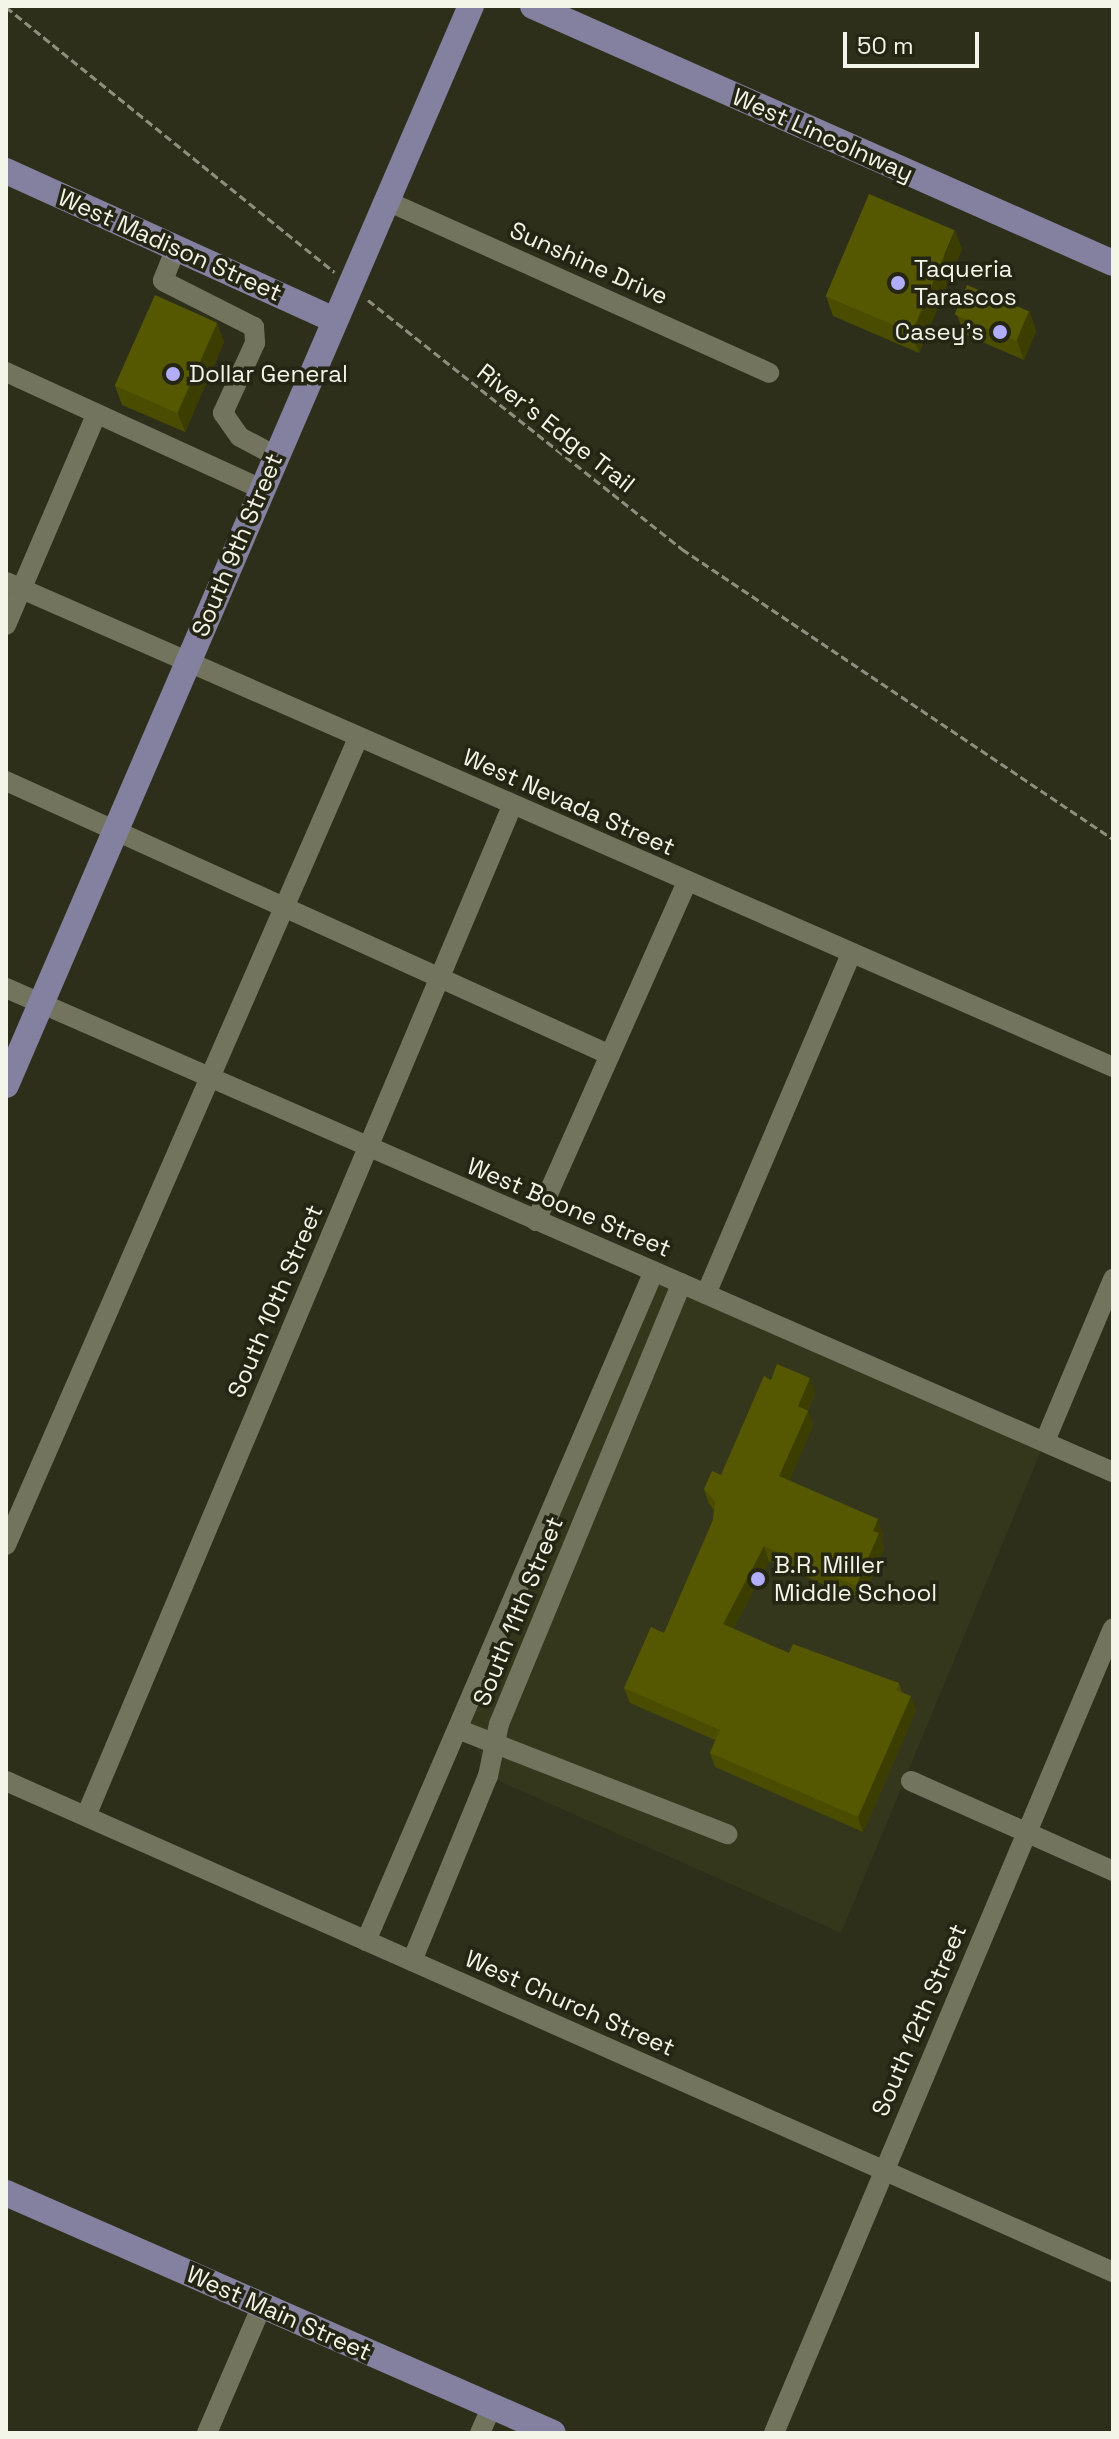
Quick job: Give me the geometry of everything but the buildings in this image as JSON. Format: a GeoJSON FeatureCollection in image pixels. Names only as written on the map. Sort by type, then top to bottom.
{"type":"FeatureCollection","features":[{"type":"Feature","properties":{"kind":"main road","name":"South 9th Street"},"geometry":{"type":"LineString","coordinates":[[6,1085],[471,6]]}},
{"type":"Feature","properties":{"kind":"main road","name":"West Lincolnway"},"geometry":{"type":"LineString","coordinates":[[533,6],[1113,263]]}},
{"type":"Feature","properties":{"kind":"main road","name":"West Madison Street"},"geometry":{"type":"LineString","coordinates":[[6,171],[334,320]]}},
{"type":"Feature","properties":{"kind":"main road","name":"West Main Street"},"geometry":{"type":"LineString","coordinates":[[6,2193],[553,2433]]}},
{"type":"Feature","properties":{"kind":"street","name":"Sunshine Drive"},"geometry":{"type":"LineString","coordinates":[[387,201],[769,373]]}},
{"type":"Feature","properties":{"kind":"street"},"geometry":{"type":"LineString","coordinates":[[176,248],[163,281],[254,327],[255,343],[223,413],[240,437],[275,456]]}},
{"type":"Feature","properties":{"kind":"street"},"geometry":{"type":"LineString","coordinates":[[6,372],[261,489]]}},
{"type":"Feature","properties":{"kind":"street"},"geometry":{"type":"LineString","coordinates":[[6,625],[14,585],[96,415]]}},
{"type":"Feature","properties":{"kind":"street","name":"West Nevada Street"},"geometry":{"type":"LineString","coordinates":[[14,585],[1113,1067]]}},
{"type":"Feature","properties":{"kind":"street"},"geometry":{"type":"LineString","coordinates":[[6,1545],[205,1077],[358,738]]}},
{"type":"Feature","properties":{"kind":"street"},"geometry":{"type":"LineString","coordinates":[[6,781],[610,1055]]}},
{"type":"Feature","properties":{"kind":"street","name":"South 10th Street"},"geometry":{"type":"LineString","coordinates":[[86,1816],[512,806]]}},
{"type":"Feature","properties":{"kind":"street"},"geometry":{"type":"LineString","coordinates":[[536,1221],[687,882]]}},
{"type":"Feature","properties":{"kind":"street"},"geometry":{"type":"LineString","coordinates":[[706,1294],[851,954]]}},
{"type":"Feature","properties":{"kind":"street","name":"West Boone Street"},"geometry":{"type":"LineString","coordinates":[[6,988],[367,1149],[1113,1472]]}},
{"type":"Feature","properties":{"kind":"street","name":"South 11th Street"},"geometry":{"type":"LineString","coordinates":[[366,1941],[460,1730],[462,1706],[654,1271]]}},
{"type":"Feature","properties":{"kind":"street"},"geometry":{"type":"LineString","coordinates":[[1045,1441],[1113,1279]]}},
{"type":"Feature","properties":{"kind":"street","name":"South 11th Street"},"geometry":{"type":"LineString","coordinates":[[412,1961],[496,1743],[682,1283]]}},
{"type":"Feature","properties":{"kind":"street","name":"South 12th Street"},"geometry":{"type":"LineString","coordinates":[[774,2433],[1027,1832],[1106,1664],[1113,1628]]}},
{"type":"Feature","properties":{"kind":"street"},"geometry":{"type":"LineString","coordinates":[[460,1730],[727,1834]]}},
{"type":"Feature","properties":{"kind":"street","name":"West Church Street"},"geometry":{"type":"LineString","coordinates":[[6,1781],[1113,2272]]}},
{"type":"Feature","properties":{"kind":"street"},"geometry":{"type":"LineString","coordinates":[[911,1781],[1113,1871]]}},
{"type":"Feature","properties":{"kind":"street"},"geometry":{"type":"LineString","coordinates":[[207,2433],[262,2305]]}},
{"type":"Feature","properties":{"kind":"street"},"geometry":{"type":"LineString","coordinates":[[480,2433],[492,2406]]}},
{"type":"Feature","properties":{"kind":"path","name":"River's Edge Trail"},"geometry":{"type":"LineString","coordinates":[[6,7],[682,549],[1113,839]]}},
{"type":"Feature","properties":{"kind":"shaded area","name":"B.R. Miller Middle School"},"geometry":{"type":"Polygon","coordinates":[[[663,1275],[1045,1441],[841,1933],[488,1776],[466,1716],[663,1275]]]}},
{"type":"Feature","properties":{"kind":"place","name":"Taqueria Tarascos"},"geometry":{"type":"Point","coordinates":[898,283]}},
{"type":"Feature","properties":{"kind":"place","name":"Casey's"},"geometry":{"type":"Point","coordinates":[1000,332]}},
{"type":"Feature","properties":{"kind":"place","name":"Dollar General"},"geometry":{"type":"Point","coordinates":[173,374]}},
{"type":"Feature","properties":{"kind":"place","name":"B.R. Miller Middle School"},"geometry":{"type":"Point","coordinates":[758,1579]}}]}
